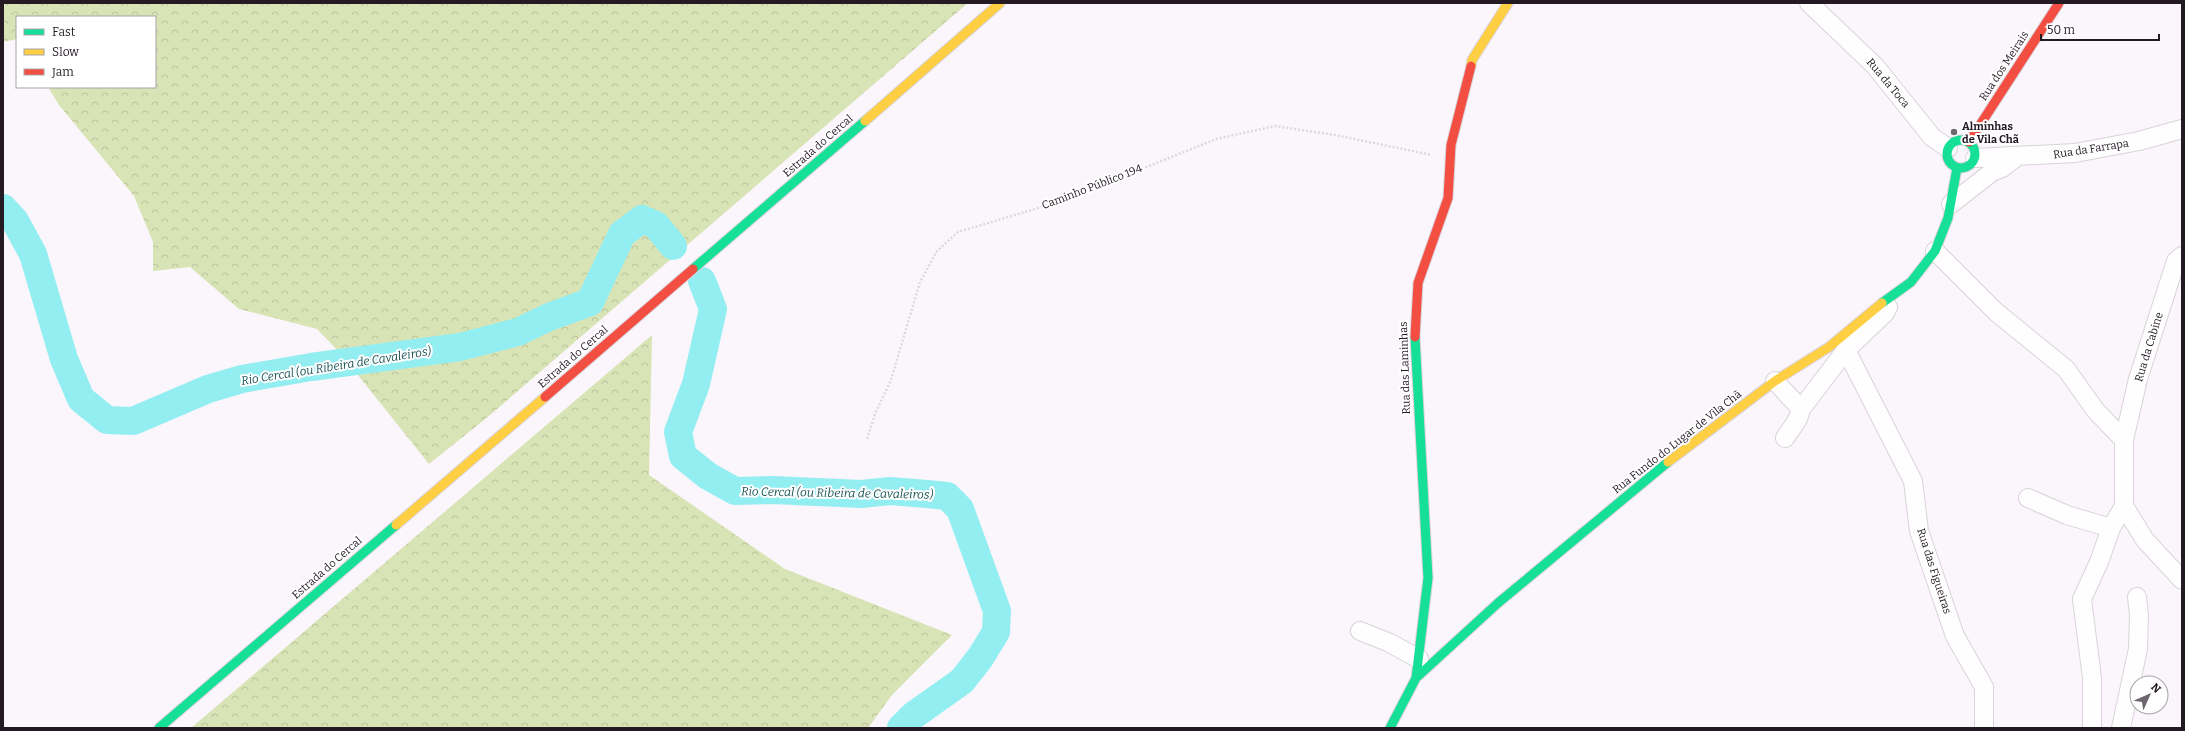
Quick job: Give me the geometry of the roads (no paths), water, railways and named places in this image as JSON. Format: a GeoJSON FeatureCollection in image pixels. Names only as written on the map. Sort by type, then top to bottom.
{"type":"FeatureCollection","features":[{"type":"Feature","properties":{"kind":"street","name":"Estrada do Cercal"},"geometry":{"type":"LineString","coordinates":[[159,728],[784,192],[1000,3]]}},
{"type":"Feature","properties":{"kind":"street","name":"Rua das Laminhas"},"geometry":{"type":"LineString","coordinates":[[1416,678],[1428,578],[1414,328],[1418,283],[1448,198],[1451,145],[1472,60],[1508,3]]}},
{"type":"Feature","properties":{"kind":"street","name":"Rua da Toca"},"geometry":{"type":"LineString","coordinates":[[1809,3],[1876,66],[1932,138],[1948,148]]}},
{"type":"Feature","properties":{"kind":"street","name":"Rua dos Meirais"},"geometry":{"type":"LineString","coordinates":[[1972,150],[2059,3]]}},
{"type":"Feature","properties":{"kind":"street","name":"Rua da Farrapa"},"geometry":{"type":"LineString","coordinates":[[1972,150],[2015,158],[2075,153],[2139,141],[2182,129]]}},
{"type":"Feature","properties":{"kind":"street"},"geometry":{"type":"LineString","coordinates":[[1960,140],[1972,150],[1970,166],[1957,168],[1952,166],[1947,158],[1948,148],[1955,141],[1960,140]]}},
{"type":"Feature","properties":{"kind":"street"},"geometry":{"type":"LineString","coordinates":[[1950,204],[1992,172],[2002,168],[2015,158]]}},
{"type":"Feature","properties":{"kind":"street","name":"Rua Fundo do Lugar de Vila Chã"},"geometry":{"type":"LineString","coordinates":[[1390,728],[1416,678],[1498,603],[1655,472],[1775,381],[1829,347],[1877,307],[1894,296],[1911,282],[1935,251],[1948,218],[1957,168]]}},
{"type":"Feature","properties":{"kind":"street"},"geometry":{"type":"LineString","coordinates":[[1935,251],[1996,312],[2066,369],[2096,411],[2124,440]]}},
{"type":"Feature","properties":{"kind":"street","name":"Rua da Cabine"},"geometry":{"type":"LineString","coordinates":[[2124,506],[2124,440],[2138,379],[2176,261],[2182,256]]}},
{"type":"Feature","properties":{"kind":"street"},"geometry":{"type":"LineString","coordinates":[[1785,438],[1799,419],[1801,409],[1846,350],[1885,314],[1894,296]]}},
{"type":"Feature","properties":{"kind":"street","name":"Rua das Figueiras"},"geometry":{"type":"LineString","coordinates":[[1846,350],[1913,481],[1919,531],[1954,636],[1984,687],[1984,728]]}},
{"type":"Feature","properties":{"kind":"street"},"geometry":{"type":"LineString","coordinates":[[1775,381],[1801,409]]}},
{"type":"Feature","properties":{"kind":"street"},"geometry":{"type":"LineString","coordinates":[[2028,498],[2067,515],[2111,528]]}},
{"type":"Feature","properties":{"kind":"street"},"geometry":{"type":"LineString","coordinates":[[2092,728],[2092,678],[2082,599],[2099,562],[2111,528],[2124,506],[2145,540],[2182,580]]}},
{"type":"Feature","properties":{"kind":"street"},"geometry":{"type":"LineString","coordinates":[[2121,728],[2138,649],[2139,615],[2137,597]]}},
{"type":"Feature","properties":{"kind":"street"},"geometry":{"type":"LineString","coordinates":[[1360,631],[1390,643],[1419,659]]}},
{"type":"Feature","properties":{"kind":"waterway","name":"Rio Cercal (ou Ribeira de Cavaleiros)"},"geometry":{"type":"LineString","coordinates":[[3,208],[15,221],[33,254],[64,359],[81,399],[107,420],[133,421],[208,389],[242,379],[311,367],[460,347],[518,332],[549,317],[590,302],[622,234],[642,219],[656,225],[673,246]]}},
{"type":"Feature","properties":{"kind":"waterway","name":"Rio Cercal (ou Ribeira de Cavaleiros)"},"geometry":{"type":"LineString","coordinates":[[702,281],[713,309],[696,384],[678,432],[683,456],[708,476],[735,491],[773,490],[861,494],[890,491],[947,496],[960,509],[997,611],[996,632],[980,658],[962,681],[914,715],[901,728]]}},
{"type":"Feature","properties":{"kind":"place","name":"Alminhas de Vila Chã"},"geometry":{"type":"Point","coordinates":[1954,132]}}]}
